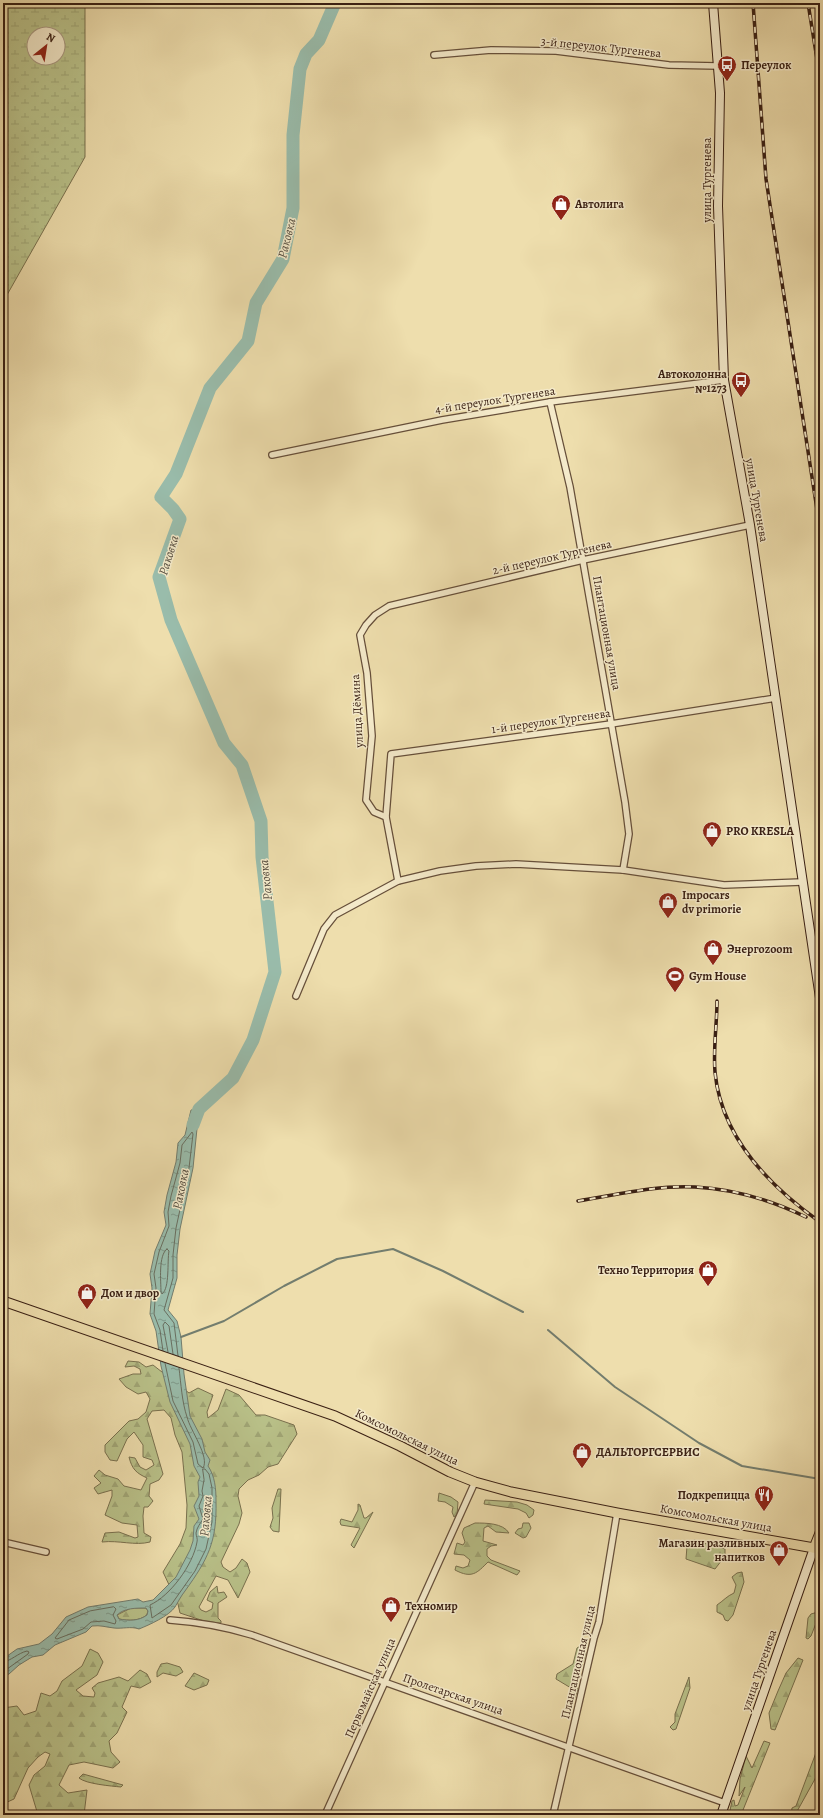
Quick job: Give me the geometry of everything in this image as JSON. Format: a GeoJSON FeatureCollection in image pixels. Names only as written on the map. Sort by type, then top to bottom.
{"type":"FeatureCollection","features":[{"type":"Feature","properties":{"kind":"main road","name":"Комсомольская улица"},"geometry":{"type":"LineString","coordinates":[[3,1301],[335,1416],[400,1446],[450,1472],[475,1482],[511,1492],[617,1513],[814,1548]]}},
{"type":"Feature","properties":{"kind":"main road","name":"улица Тургенева"},"geometry":{"type":"LineString","coordinates":[[814,1548],[820,1533]]}},
{"type":"Feature","properties":{"kind":"street","name":"улица Тургенева"},"geometry":{"type":"LineString","coordinates":[[713,3],[720,93],[718,206],[724,380],[750,525],[820,998]]}},
{"type":"Feature","properties":{"kind":"street","name":"3-й переулок Тургенева"},"geometry":{"type":"LineString","coordinates":[[434,56],[491,50],[556,51],[669,65],[718,66]]}},
{"type":"Feature","properties":{"kind":"street","name":"4-й переулок Тургенева"},"geometry":{"type":"LineString","coordinates":[[272,455],[442,420],[550,402],[724,380]]}},
{"type":"Feature","properties":{"kind":"street","name":"Плантационная улица"},"geometry":{"type":"LineString","coordinates":[[550,402],[570,487],[625,802],[629,834],[623,870]]}},
{"type":"Feature","properties":{"kind":"street","name":"2-й переулок Тургенева"},"geometry":{"type":"LineString","coordinates":[[366,625],[375,615],[389,606],[583,560],[750,525]]}},
{"type":"Feature","properties":{"kind":"street","name":"улица Дёмина"},"geometry":{"type":"LineString","coordinates":[[366,625],[360,635],[367,673],[372,736],[366,800],[374,812],[386,817]]}},
{"type":"Feature","properties":{"kind":"street","name":"1-й переулок Тургенева"},"geometry":{"type":"LineString","coordinates":[[386,817],[391,754],[611,724],[776,698]]}},
{"type":"Feature","properties":{"kind":"street"},"geometry":{"type":"LineString","coordinates":[[386,817],[398,881]]}},
{"type":"Feature","properties":{"kind":"street"},"geometry":{"type":"LineString","coordinates":[[296,996],[324,929],[335,915],[398,881],[440,871],[476,866],[516,864],[623,870],[724,886],[802,882]]}},
{"type":"Feature","properties":{"kind":"street","name":"Первомайская улица"},"geometry":{"type":"LineString","coordinates":[[325,1815],[475,1482]]}},
{"type":"Feature","properties":{"kind":"street","name":"Плантационная улица"},"geometry":{"type":"LineString","coordinates":[[553,1815],[599,1622],[617,1513]]}},
{"type":"Feature","properties":{"kind":"street"},"geometry":{"type":"LineString","coordinates":[[3,1542],[46,1552]]}},
{"type":"Feature","properties":{"kind":"street","name":"улица Тургенева"},"geometry":{"type":"LineString","coordinates":[[720,1815],[814,1548]]}},
{"type":"Feature","properties":{"kind":"street","name":"Пролетарская улица"},"geometry":{"type":"LineString","coordinates":[[170,1620],[191,1622],[235,1630],[570,1747],[725,1803]]}},
{"type":"Feature","properties":{"kind":"green space"},"geometry":{"type":"Polygon","coordinates":[[[3,3],[85,3],[85,157],[3,302],[3,3]]]}},
{"type":"Feature","properties":{"kind":"green space"},"geometry":{"type":"Polygon","coordinates":[[[128,1361],[139,1362],[146,1367],[153,1365],[189,1393],[198,1388],[213,1395],[207,1412],[208,1418],[218,1410],[226,1389],[239,1395],[256,1415],[265,1415],[294,1425],[297,1434],[278,1464],[268,1467],[259,1475],[248,1480],[239,1489],[238,1496],[242,1513],[239,1524],[221,1562],[223,1567],[230,1572],[236,1568],[242,1559],[247,1563],[250,1572],[238,1598],[228,1580],[216,1576],[199,1607],[201,1610],[206,1612],[212,1609],[213,1603],[207,1600],[210,1592],[217,1586],[218,1593],[224,1592],[227,1597],[218,1603],[218,1618],[221,1623],[204,1621],[180,1613],[178,1604],[163,1572],[180,1544],[186,1528],[187,1505],[182,1452],[175,1435],[171,1418],[164,1410],[152,1411],[147,1419],[163,1474],[159,1480],[150,1484],[149,1496],[153,1501],[148,1507],[144,1507],[144,1533],[151,1537],[150,1542],[102,1542],[105,1533],[119,1532],[135,1538],[138,1537],[137,1525],[122,1523],[105,1515],[112,1496],[112,1490],[98,1494],[94,1488],[101,1483],[94,1476],[99,1470],[105,1475],[118,1479],[124,1486],[141,1490],[147,1478],[135,1470],[129,1457],[135,1458],[140,1467],[146,1470],[154,1465],[152,1460],[143,1457],[143,1445],[134,1432],[127,1439],[117,1461],[110,1460],[105,1452],[105,1445],[129,1421],[138,1419],[146,1412],[150,1399],[146,1392],[138,1394],[126,1387],[119,1379],[133,1374],[141,1374],[140,1369],[134,1366],[125,1367],[128,1361]]]}},
{"type":"Feature","properties":{"kind":"green space"},"geometry":{"type":"Polygon","coordinates":[[[278,1489],[281,1489],[279,1532],[273,1531],[270,1527],[273,1518],[272,1508],[278,1489]]]}},
{"type":"Feature","properties":{"kind":"green space"},"geometry":{"type":"Polygon","coordinates":[[[439,1493],[451,1497],[458,1502],[457,1515],[454,1517],[452,1512],[453,1507],[445,1502],[438,1501],[439,1493]]]}},
{"type":"Feature","properties":{"kind":"green space"},"geometry":{"type":"Polygon","coordinates":[[[485,1500],[517,1502],[527,1505],[534,1510],[533,1515],[529,1518],[526,1513],[518,1509],[484,1504],[485,1500]]]}},
{"type":"Feature","properties":{"kind":"green space"},"geometry":{"type":"Polygon","coordinates":[[[358,1504],[360,1505],[364,1518],[373,1512],[354,1548],[351,1545],[360,1528],[341,1525],[340,1522],[341,1519],[352,1522],[358,1510],[358,1504]]]}},
{"type":"Feature","properties":{"kind":"green space"},"geometry":{"type":"Polygon","coordinates":[[[475,1523],[499,1525],[509,1533],[496,1532],[488,1526],[484,1528],[483,1541],[497,1545],[491,1546],[487,1549],[487,1556],[491,1560],[520,1571],[517,1575],[488,1562],[474,1574],[461,1573],[455,1570],[456,1566],[463,1568],[468,1566],[470,1560],[464,1555],[454,1554],[457,1543],[463,1545],[465,1542],[462,1533],[464,1528],[475,1523]]]}},
{"type":"Feature","properties":{"kind":"green space"},"geometry":{"type":"Polygon","coordinates":[[[523,1523],[529,1523],[531,1528],[526,1537],[523,1538],[515,1533],[518,1529],[522,1528],[523,1523]]]}},
{"type":"Feature","properties":{"kind":"green space"},"geometry":{"type":"Polygon","coordinates":[[[694,1540],[725,1549],[725,1556],[715,1569],[686,1559],[687,1546],[694,1540]]]}},
{"type":"Feature","properties":{"kind":"green space"},"geometry":{"type":"Polygon","coordinates":[[[742,1572],[744,1582],[733,1615],[728,1621],[725,1620],[723,1615],[717,1612],[717,1605],[734,1593],[736,1585],[732,1577],[737,1573],[742,1572]]]}},
{"type":"Feature","properties":{"kind":"green space"},"geometry":{"type":"Polygon","coordinates":[[[131,1608],[146,1608],[148,1611],[147,1615],[134,1620],[119,1619],[117,1615],[131,1608]]]}},
{"type":"Feature","properties":{"kind":"green space"},"geometry":{"type":"Polygon","coordinates":[[[818,1612],[820,1613],[811,1636],[808,1639],[806,1638],[808,1618],[811,1614],[818,1612]]]}},
{"type":"Feature","properties":{"kind":"green space"},"geometry":{"type":"Polygon","coordinates":[[[582,1645],[584,1646],[586,1653],[575,1685],[578,1689],[574,1700],[569,1695],[571,1688],[556,1679],[557,1674],[573,1664],[577,1648],[582,1645]]]}},
{"type":"Feature","properties":{"kind":"green space"},"geometry":{"type":"Polygon","coordinates":[[[90,1649],[98,1653],[103,1662],[97,1675],[76,1690],[83,1696],[94,1697],[95,1693],[92,1688],[98,1683],[119,1677],[128,1681],[140,1670],[147,1674],[151,1682],[140,1688],[131,1686],[122,1707],[127,1712],[117,1733],[109,1741],[111,1752],[120,1762],[113,1768],[84,1762],[69,1765],[59,1785],[68,1793],[87,1790],[84,1815],[38,1815],[29,1785],[34,1775],[45,1766],[50,1754],[45,1752],[28,1768],[14,1799],[3,1804],[3,1708],[17,1706],[24,1715],[36,1711],[41,1693],[50,1696],[57,1691],[62,1681],[82,1666],[90,1649]]]}},
{"type":"Feature","properties":{"kind":"green space"},"geometry":{"type":"Polygon","coordinates":[[[798,1658],[803,1660],[775,1730],[771,1729],[769,1713],[786,1673],[798,1658]]]}},
{"type":"Feature","properties":{"kind":"green space"},"geometry":{"type":"Polygon","coordinates":[[[167,1663],[180,1667],[183,1672],[176,1676],[163,1673],[157,1677],[157,1672],[161,1664],[167,1663]]]}},
{"type":"Feature","properties":{"kind":"green space"},"geometry":{"type":"Polygon","coordinates":[[[194,1673],[209,1680],[207,1685],[194,1690],[185,1686],[194,1673]]]}},
{"type":"Feature","properties":{"kind":"green space"},"geometry":{"type":"Polygon","coordinates":[[[689,1677],[690,1688],[676,1729],[673,1730],[670,1727],[675,1722],[675,1714],[689,1677]]]}},
{"type":"Feature","properties":{"kind":"green space"},"geometry":{"type":"Polygon","coordinates":[[[764,1741],[770,1743],[741,1815],[729,1815],[732,1801],[734,1800],[735,1806],[738,1805],[745,1787],[739,1796],[740,1779],[746,1756],[752,1768],[764,1741]]]}},
{"type":"Feature","properties":{"kind":"green space"},"geometry":{"type":"Polygon","coordinates":[[[820,1742],[820,1770],[795,1815],[791,1815],[792,1808],[796,1806],[820,1742]]]}},
{"type":"Feature","properties":{"kind":"green space"},"geometry":{"type":"Polygon","coordinates":[[[83,1774],[123,1785],[121,1787],[87,1782],[79,1778],[83,1774]]]}},
{"type":"Feature","properties":{"kind":"water"},"geometry":{"type":"Polygon","coordinates":[[[199,1109],[193,1168],[180,1229],[177,1255],[177,1278],[168,1310],[177,1321],[181,1337],[184,1374],[190,1416],[202,1439],[205,1452],[210,1460],[208,1466],[215,1483],[216,1515],[215,1528],[210,1549],[200,1569],[175,1607],[164,1617],[139,1629],[92,1626],[86,1632],[55,1645],[43,1655],[32,1657],[19,1665],[9,1674],[3,1676],[3,1659],[17,1649],[39,1644],[52,1634],[66,1617],[88,1607],[138,1599],[143,1602],[153,1600],[176,1577],[193,1541],[194,1526],[199,1519],[194,1506],[199,1496],[198,1482],[200,1477],[194,1466],[190,1444],[170,1402],[161,1366],[156,1331],[150,1314],[152,1288],[150,1274],[155,1251],[166,1225],[164,1212],[176,1162],[178,1143],[185,1135],[191,1110],[199,1109]],[[134,1608],[123,1611],[117,1615],[119,1619],[134,1620],[144,1617],[147,1615],[148,1611],[146,1608],[134,1608]]]}},
{"type":"Feature","properties":{"kind":"waterway","name":"Раковка"},"geometry":{"type":"LineString","coordinates":[[193,1125],[199,1109],[233,1078],[253,1040],[275,972],[262,857],[261,821],[242,765],[224,743],[171,620],[159,577],[180,519],[173,509],[161,497],[176,474],[210,388],[248,341],[256,303],[283,259],[293,208],[293,135],[300,69],[306,54],[319,40],[335,3]]}},
{"type":"Feature","properties":{"kind":"waterway"},"geometry":{"type":"LineString","coordinates":[[181,1337],[224,1321],[284,1286],[337,1259],[393,1249],[443,1271],[523,1312]]}},
{"type":"Feature","properties":{"kind":"waterway"},"geometry":{"type":"LineString","coordinates":[[548,1330],[615,1387],[699,1443],[742,1466],[820,1479]]}},
{"type":"Feature","properties":{"kind":"railway"},"geometry":{"type":"LineString","coordinates":[[753,3],[766,179],[820,529]]}},
{"type":"Feature","properties":{"kind":"railway"},"geometry":{"type":"LineString","coordinates":[[808,3],[820,78]]}},
{"type":"Feature","properties":{"kind":"railway"},"geometry":{"type":"LineString","coordinates":[[717,1001],[714,1054],[715,1072],[719,1096],[727,1118],[737,1139],[766,1176],[783,1193],[820,1222]]}},
{"type":"Feature","properties":{"kind":"railway"},"geometry":{"type":"LineString","coordinates":[[578,1201],[651,1189],[680,1187],[710,1188],[752,1196],[779,1205],[806,1217]]}},
{"type":"Feature","properties":{"kind":"place","name":"Переулок"},"geometry":{"type":"Point","coordinates":[727,82]}},
{"type":"Feature","properties":{"kind":"place","name":"Автолига"},"geometry":{"type":"Point","coordinates":[561,221]}},
{"type":"Feature","properties":{"kind":"place","name":"Автоколонна №1273"},"geometry":{"type":"Point","coordinates":[741,398]}},
{"type":"Feature","properties":{"kind":"place","name":"PRO KRESLA"},"geometry":{"type":"Point","coordinates":[712,848]}},
{"type":"Feature","properties":{"kind":"place","name":"Impocars dv primorie"},"geometry":{"type":"Point","coordinates":[668,919]}},
{"type":"Feature","properties":{"kind":"place","name":"Энергоzoom"},"geometry":{"type":"Point","coordinates":[713,966]}},
{"type":"Feature","properties":{"kind":"place","name":"Gym House"},"geometry":{"type":"Point","coordinates":[675,993]}},
{"type":"Feature","properties":{"kind":"place","name":"Техно Территория"},"geometry":{"type":"Point","coordinates":[708,1287]}},
{"type":"Feature","properties":{"kind":"place","name":"Дом и двор"},"geometry":{"type":"Point","coordinates":[87,1310]}},
{"type":"Feature","properties":{"kind":"place","name":"ДАЛЬТОРГСЕРВИС"},"geometry":{"type":"Point","coordinates":[582,1469]}},
{"type":"Feature","properties":{"kind":"place","name":"Подкрепицца"},"geometry":{"type":"Point","coordinates":[764,1512]}},
{"type":"Feature","properties":{"kind":"place","name":"Магазин разливных напитков"},"geometry":{"type":"Point","coordinates":[779,1567]}},
{"type":"Feature","properties":{"kind":"place","name":"Техномир"},"geometry":{"type":"Point","coordinates":[391,1623]}}]}
